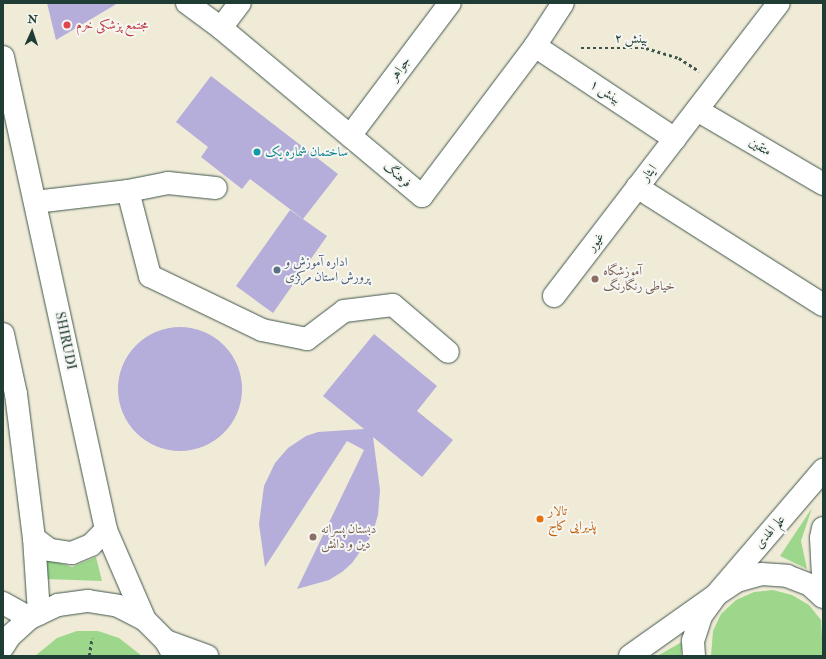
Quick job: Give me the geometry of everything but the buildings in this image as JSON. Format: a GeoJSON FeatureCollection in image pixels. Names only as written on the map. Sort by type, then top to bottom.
{"type":"FeatureCollection","features":[{"type":"Feature","properties":{"kind":"street","name":"فرهنگ"},"geometry":{"type":"LineString","coordinates":[[187,3],[221,28],[422,196],[535,46],[563,3]]}},
{"type":"Feature","properties":{"kind":"street"},"geometry":{"type":"LineString","coordinates":[[221,28],[240,3]]}},
{"type":"Feature","properties":{"kind":"street","name":"جواهر"},"geometry":{"type":"LineString","coordinates":[[350,136],[450,3]]}},
{"type":"Feature","properties":{"kind":"street","name":"ایثار"},"geometry":{"type":"LineString","coordinates":[[779,3],[638,187],[823,305]]}},
{"type":"Feature","properties":{"kind":"street","name":"بینش ۱"},"geometry":{"type":"LineString","coordinates":[[535,46],[675,138]]}},
{"type":"Feature","properties":{"kind":"street","name":"SHIRUDI"},"geometry":{"type":"LineString","coordinates":[[3,57],[106,530],[145,620]]}},
{"type":"Feature","properties":{"kind":"street","name":"متقین"},"geometry":{"type":"LineString","coordinates":[[697,110],[823,184]]}},
{"type":"Feature","properties":{"kind":"street"},"geometry":{"type":"LineString","coordinates":[[35,202],[128,191],[168,183],[216,188]]}},
{"type":"Feature","properties":{"kind":"street","name":"غیور"},"geometry":{"type":"LineString","coordinates":[[554,296],[638,187]]}},
{"type":"Feature","properties":{"kind":"street"},"geometry":{"type":"LineString","coordinates":[[128,191],[150,276],[262,330],[307,339],[344,311],[393,305],[448,352]]}},
{"type":"Feature","properties":{"kind":"street"},"geometry":{"type":"LineString","coordinates":[[3,334],[16,394],[34,538],[34,616]]}},
{"type":"Feature","properties":{"kind":"street"},"geometry":{"type":"LineString","coordinates":[[3,427],[16,394]]}},
{"type":"Feature","properties":{"kind":"street","name":"علم الهدی"},"geometry":{"type":"LineString","coordinates":[[716,595],[823,470]]}},
{"type":"Feature","properties":{"kind":"street"},"geometry":{"type":"LineString","coordinates":[[823,528],[820,538],[823,571]]}},
{"type":"Feature","properties":{"kind":"street"},"geometry":{"type":"LineString","coordinates":[[34,538],[50,550],[72,553],[91,546],[106,530]]}},
{"type":"Feature","properties":{"kind":"street"},"geometry":{"type":"LineString","coordinates":[[630,656],[737,581],[761,574],[787,576],[810,586],[823,597]]}},
{"type":"Feature","properties":{"kind":"street"},"geometry":{"type":"LineString","coordinates":[[694,656],[693,641],[701,616],[716,595]]}},
{"type":"Feature","properties":{"kind":"street"},"geometry":{"type":"LineString","coordinates":[[3,647],[10,636],[34,616],[58,605],[88,601],[118,606],[145,620],[170,649],[207,656]]}},
{"type":"Feature","properties":{"kind":"street"},"geometry":{"type":"LineString","coordinates":[[3,603],[34,616]]}},
{"type":"Feature","properties":{"kind":"path","name":"بینش ۲"},"geometry":{"type":"LineString","coordinates":[[573,48],[646,48],[679,58],[718,82]]}},
{"type":"Feature","properties":{"kind":"path"},"geometry":{"type":"LineString","coordinates":[[90,656],[92,638]]}},
{"type":"Feature","properties":{"kind":"green space"},"geometry":{"type":"Polygon","coordinates":[[[812,508],[801,541],[807,569],[780,556],[812,508]]]}},
{"type":"Feature","properties":{"kind":"green space"},"geometry":{"type":"Polygon","coordinates":[[[96,557],[102,581],[45,579],[47,559],[72,567],[96,557]]]}},
{"type":"Feature","properties":{"kind":"green space"},"geometry":{"type":"Polygon","coordinates":[[[773,590],[792,595],[809,605],[821,620],[823,656],[711,656],[713,631],[721,614],[736,600],[754,592],[773,590]]]}},
{"type":"Feature","properties":{"kind":"green space"},"geometry":{"type":"Polygon","coordinates":[[[77,631],[98,631],[119,638],[142,656],[35,656],[57,638],[77,631]]]}},
{"type":"Feature","properties":{"kind":"green space"},"geometry":{"type":"Polygon","coordinates":[[[682,642],[681,656],[657,656],[682,642]]]}},
{"type":"Feature","properties":{"kind":"place","name":"مجتمع پزشکی خرم"},"geometry":{"type":"Point","coordinates":[67,25]}},
{"type":"Feature","properties":{"kind":"place","name":"ساختمان شماره یک"},"geometry":{"type":"Point","coordinates":[257,152]}},
{"type":"Feature","properties":{"kind":"place","name":"اداره آموزش و پرورش استان مرکزی"},"geometry":{"type":"Point","coordinates":[277,270]}},
{"type":"Feature","properties":{"kind":"place","name":"آموزشگاه خیاطی رنگارنگ"},"geometry":{"type":"Point","coordinates":[595,279]}},
{"type":"Feature","properties":{"kind":"place","name":"تالار پذیرایی کاج"},"geometry":{"type":"Point","coordinates":[540,519]}},
{"type":"Feature","properties":{"kind":"place","name":"دبستان پسرانه دین و دانش"},"geometry":{"type":"Point","coordinates":[313,537]}}]}
